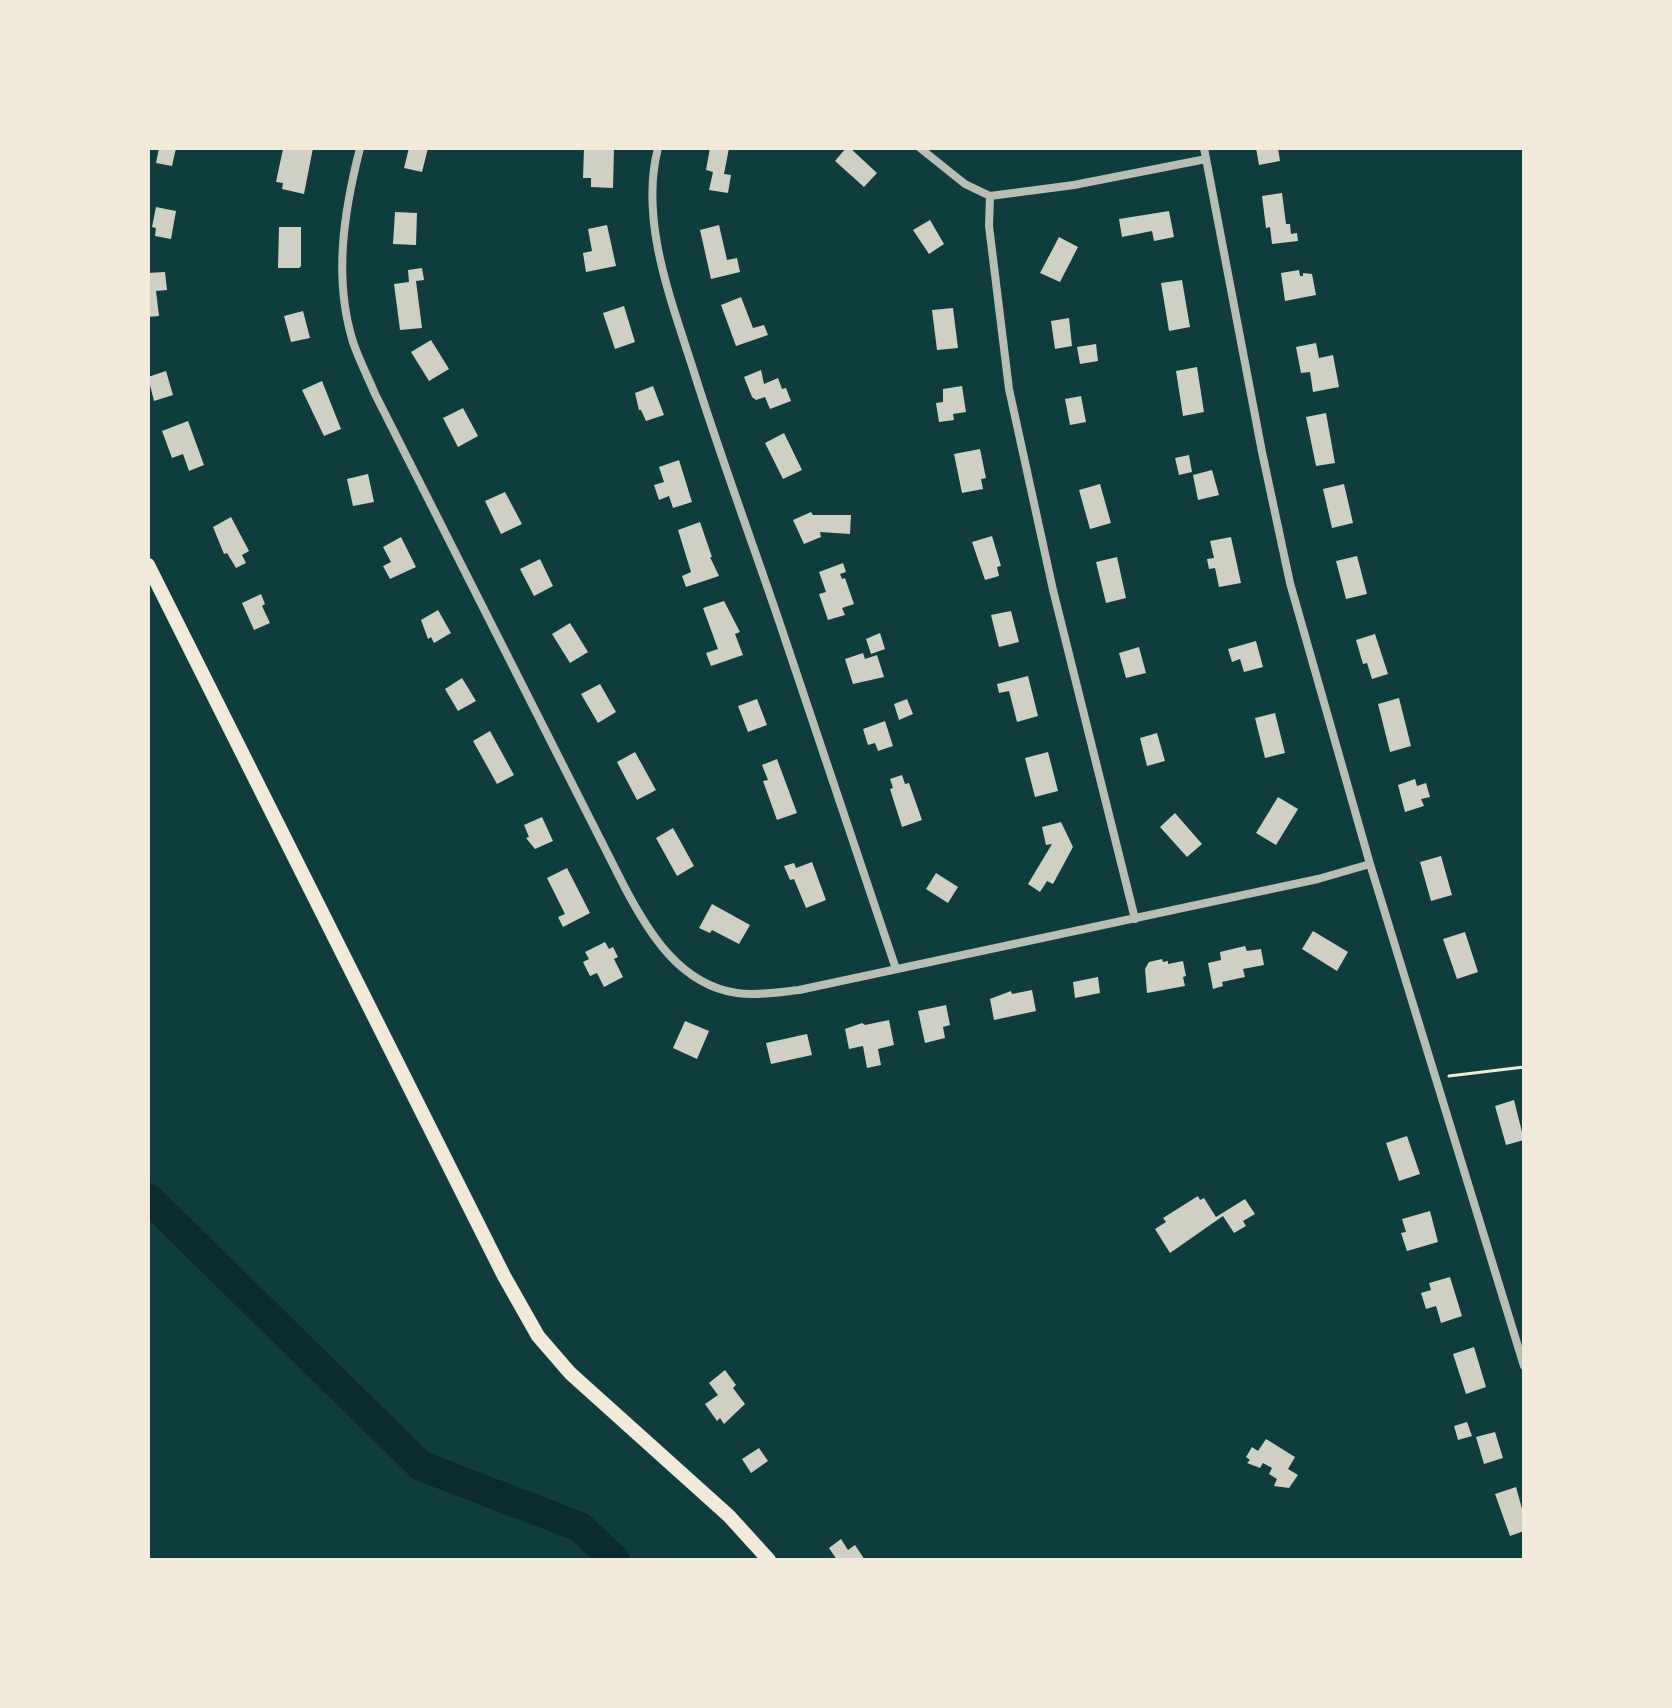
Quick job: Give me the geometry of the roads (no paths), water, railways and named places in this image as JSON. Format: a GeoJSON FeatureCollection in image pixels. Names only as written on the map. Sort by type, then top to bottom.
{"type":"FeatureCollection","features":[{"type":"Feature","properties":{"kind":"main road"},"geometry":{"type":"LineString","coordinates":[[148,565],[504,1276],[538,1336],[570,1373],[729,1516],[769,1560]]}},
{"type":"Feature","properties":{"kind":"street"},"geometry":{"type":"LineString","coordinates":[[360,148],[343,230],[346,309],[354,343],[375,394],[642,921],[684,970],[709,984],[736,993],[799,990],[1318,879],[1370,864]]}},
{"type":"Feature","properties":{"kind":"street"},"geometry":{"type":"LineString","coordinates":[[658,148],[654,166],[653,205],[658,249],[675,312],[896,969]]}},
{"type":"Feature","properties":{"kind":"street"},"geometry":{"type":"LineString","coordinates":[[920,148],[965,184],[990,196],[1074,185],[1206,159]]}},
{"type":"Feature","properties":{"kind":"street"},"geometry":{"type":"LineString","coordinates":[[1204,148],[1290,583],[1370,864],[1524,1366]]}},
{"type":"Feature","properties":{"kind":"street"},"geometry":{"type":"LineString","coordinates":[[990,196],[989,226],[1012,403],[1053,590],[1135,919]]}},
{"type":"Feature","properties":{"kind":"waterway"},"geometry":{"type":"LineString","coordinates":[[148,1198],[421,1466],[580,1527],[615,1560]]}}]}
